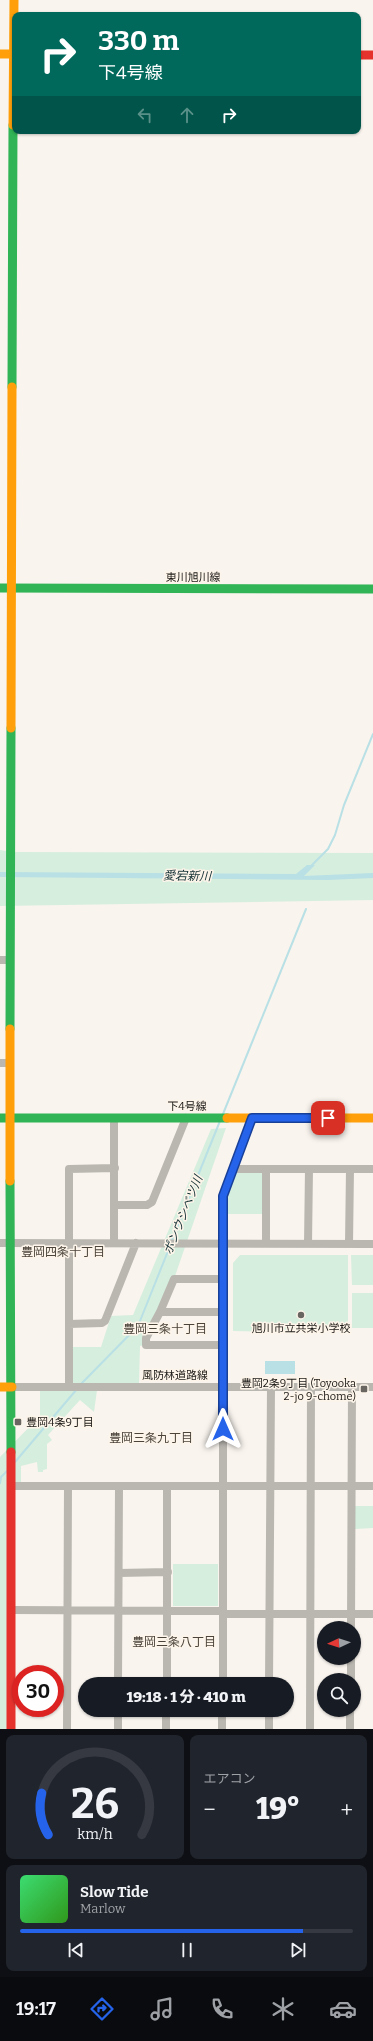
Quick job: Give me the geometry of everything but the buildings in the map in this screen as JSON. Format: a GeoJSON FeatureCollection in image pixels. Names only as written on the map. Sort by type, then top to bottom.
{"type":"FeatureCollection","features":[{"type":"Feature","properties":{"kind":"main road"},"geometry":{"type":"LineString","coordinates":[[14,0],[14,12]]}},
{"type":"Feature","properties":{"kind":"main road"},"geometry":{"type":"LineString","coordinates":[[0,54],[12,54]]}},
{"type":"Feature","properties":{"kind":"main road"},"geometry":{"type":"LineString","coordinates":[[361,55],[373,55]]}},
{"type":"Feature","properties":{"kind":"main road"},"geometry":{"type":"LineString","coordinates":[[11,1729],[12,1243],[10,960],[12,898],[14,134]]}},
{"type":"Feature","properties":{"kind":"main road","name":"東川旭川線"},"geometry":{"type":"LineString","coordinates":[[0,588],[373,589]]}},
{"type":"Feature","properties":{"kind":"main road","name":"下4号線"},"geometry":{"type":"LineString","coordinates":[[0,1118],[373,1118]]}},
{"type":"Feature","properties":{"kind":"main road","name":"風防林道路線"},"geometry":{"type":"LineString","coordinates":[[0,1387],[12,1387]]}},
{"type":"Feature","properties":{"kind":"street"},"geometry":{"type":"LineString","coordinates":[[0,960],[10,960]]}},
{"type":"Feature","properties":{"kind":"street"},"geometry":{"type":"LineString","coordinates":[[0,1063],[10,1064]]}},
{"type":"Feature","properties":{"kind":"street"},"geometry":{"type":"LineString","coordinates":[[114,1118],[114,1243]]}},
{"type":"Feature","properties":{"kind":"street"},"geometry":{"type":"LineString","coordinates":[[114,1205],[147,1205],[152,1202],[186,1118]]}},
{"type":"Feature","properties":{"kind":"street"},"geometry":{"type":"LineString","coordinates":[[222,1677],[223,1196],[252,1118]]}},
{"type":"Feature","properties":{"kind":"street"},"geometry":{"type":"LineString","coordinates":[[70,1387],[68,1324],[70,1169],[115,1168]]}},
{"type":"Feature","properties":{"kind":"street"},"geometry":{"type":"LineString","coordinates":[[233,1169],[373,1169]]}},
{"type":"Feature","properties":{"kind":"street"},"geometry":{"type":"LineString","coordinates":[[266,1169],[266,1244]]}},
{"type":"Feature","properties":{"kind":"street"},"geometry":{"type":"LineString","coordinates":[[308,1169],[308,1244]]}},
{"type":"Feature","properties":{"kind":"street"},"geometry":{"type":"LineString","coordinates":[[349,1244],[350,1169]]}},
{"type":"Feature","properties":{"kind":"street"},"geometry":{"type":"LineString","coordinates":[[0,1243],[373,1244]]}},
{"type":"Feature","properties":{"kind":"street"},"geometry":{"type":"LineString","coordinates":[[68,1324],[102,1323],[106,1321],[136,1244]]}},
{"type":"Feature","properties":{"kind":"street"},"geometry":{"type":"LineString","coordinates":[[223,1279],[174,1279],[160,1312],[146,1338],[146,1345],[223,1345]]}},
{"type":"Feature","properties":{"kind":"street"},"geometry":{"type":"LineString","coordinates":[[160,1312],[223,1312]]}},
{"type":"Feature","properties":{"kind":"street","name":"風防林道路線"},"geometry":{"type":"LineString","coordinates":[[12,1387],[373,1387]]}},
{"type":"Feature","properties":{"kind":"street"},"geometry":{"type":"LineString","coordinates":[[269,1677],[271,1387]]}},
{"type":"Feature","properties":{"kind":"street"},"geometry":{"type":"LineString","coordinates":[[310,1729],[312,1387]]}},
{"type":"Feature","properties":{"kind":"street"},"geometry":{"type":"LineString","coordinates":[[351,1621],[352,1387]]}},
{"type":"Feature","properties":{"kind":"street"},"geometry":{"type":"LineString","coordinates":[[12,1486],[373,1486]]}},
{"type":"Feature","properties":{"kind":"street"},"geometry":{"type":"LineString","coordinates":[[67,1729],[68,1486]]}},
{"type":"Feature","properties":{"kind":"street"},"geometry":{"type":"LineString","coordinates":[[118,1677],[119,1486]]}},
{"type":"Feature","properties":{"kind":"street"},"geometry":{"type":"LineString","coordinates":[[167,1486],[167,1677]]}},
{"type":"Feature","properties":{"kind":"street"},"geometry":{"type":"LineString","coordinates":[[118,1573],[168,1572]]}},
{"type":"Feature","properties":{"kind":"street"},"geometry":{"type":"LineString","coordinates":[[12,1610],[373,1614]]}},
{"type":"Feature","properties":{"kind":"street"},"geometry":{"type":"LineString","coordinates":[[118,1717],[118,1729]]}},
{"type":"Feature","properties":{"kind":"street"},"geometry":{"type":"LineString","coordinates":[[166,1717],[166,1729]]}},
{"type":"Feature","properties":{"kind":"street"},"geometry":{"type":"LineString","coordinates":[[222,1717],[222,1729]]}},
{"type":"Feature","properties":{"kind":"street"},"geometry":{"type":"LineString","coordinates":[[269,1717],[269,1729]]}},
{"type":"Feature","properties":{"kind":"street"},"geometry":{"type":"LineString","coordinates":[[350,1717],[350,1729]]}},
{"type":"Feature","properties":{"kind":"green space"},"geometry":{"type":"Polygon","coordinates":[[[0,850],[13,852],[373,853],[373,900],[0,906],[0,850]]]}},
{"type":"Feature","properties":{"kind":"green space"},"geometry":{"type":"Polygon","coordinates":[[[226,1128],[174,1279],[146,1345],[140,1346],[139,1383],[71,1383],[71,1347],[101,1347],[111,1316],[133,1315],[211,1129],[226,1128]]]}},
{"type":"Feature","properties":{"kind":"green space"},"geometry":{"type":"Polygon","coordinates":[[[234,1173],[263,1173],[263,1214],[225,1214],[225,1197],[234,1173]]]}},
{"type":"Feature","properties":{"kind":"green space"},"geometry":{"type":"Polygon","coordinates":[[[240,1255],[348,1255],[348,1328],[294,1328],[285,1332],[233,1331],[233,1263],[240,1255]]]}},
{"type":"Feature","properties":{"kind":"green space"},"geometry":{"type":"Polygon","coordinates":[[[351,1255],[373,1255],[373,1285],[352,1285],[351,1255]]]}},
{"type":"Feature","properties":{"kind":"green space"},"geometry":{"type":"Polygon","coordinates":[[[352,1293],[373,1293],[373,1328],[352,1328],[352,1293]]]}},
{"type":"Feature","properties":{"kind":"green space"},"geometry":{"type":"Polygon","coordinates":[[[40,1390],[97,1390],[94,1412],[80,1400],[48,1435],[52,1440],[47,1444],[47,1469],[43,1470],[43,1472],[38,1472],[37,1462],[21,1466],[21,1483],[12,1486],[11,1729],[0,1729],[0,1457],[40,1416],[40,1390]]]}},
{"type":"Feature","properties":{"kind":"green space"},"geometry":{"type":"Polygon","coordinates":[[[355,1506],[373,1506],[373,1528],[355,1529],[355,1506]]]}},
{"type":"Feature","properties":{"kind":"green space"},"geometry":{"type":"Polygon","coordinates":[[[173,1564],[218,1564],[218,1606],[173,1606],[173,1564]]]}},
{"type":"Feature","properties":{"kind":"water","name":"愛宕新川"},"geometry":{"type":"Polygon","coordinates":[[[307,865],[315,865],[304,876],[373,873],[373,878],[328,880],[0,877],[0,872],[296,874],[307,865]]]}},
{"type":"Feature","properties":{"kind":"water"},"geometry":{"type":"Polygon","coordinates":[[[265,1361],[295,1361],[295,1374],[265,1374],[265,1361]]]}},
{"type":"Feature","properties":{"kind":"waterway","name":"ポンウシベツ川"},"geometry":{"type":"LineString","coordinates":[[310,867],[328,849],[335,835],[344,805],[373,734]]}},
{"type":"Feature","properties":{"kind":"waterway","name":"ポンウシベツ川"},"geometry":{"type":"LineString","coordinates":[[223,1114],[306,909]]}},
{"type":"Feature","properties":{"kind":"waterway","name":"ポンウシベツ川"},"geometry":{"type":"LineString","coordinates":[[171,1242],[220,1121]]}},
{"type":"Feature","properties":{"kind":"waterway","name":"ポンウシベツ川"},"geometry":{"type":"LineString","coordinates":[[81,1384],[138,1326],[170,1246]]}},
{"type":"Feature","properties":{"kind":"waterway","name":"ポンウシベツ川"},"geometry":{"type":"LineString","coordinates":[[15,1462],[77,1389]]}},
{"type":"Feature","properties":{"kind":"waterway","name":"ポンウシベツ川"},"geometry":{"type":"LineString","coordinates":[[0,1483],[1,1477],[7,1471]]}},
{"type":"Feature","properties":{"kind":"traffic: fast"},"geometry":{"type":"LineString","coordinates":[[12,387],[13,134]]}},
{"type":"Feature","properties":{"kind":"traffic: fast"},"geometry":{"type":"LineString","coordinates":[[0,588],[373,589]]}},
{"type":"Feature","properties":{"kind":"traffic: fast"},"geometry":{"type":"LineString","coordinates":[[10,1029],[11,728]]}},
{"type":"Feature","properties":{"kind":"traffic: fast"},"geometry":{"type":"LineString","coordinates":[[0,1118],[227,1118]]}},
{"type":"Feature","properties":{"kind":"traffic: fast"},"geometry":{"type":"LineString","coordinates":[[10,1181],[11,1452]]}},
{"type":"Feature","properties":{"kind":"traffic: slow"},"geometry":{"type":"LineString","coordinates":[[14,0],[14,12]]}},
{"type":"Feature","properties":{"kind":"traffic: slow"},"geometry":{"type":"LineString","coordinates":[[0,54],[12,54]]}},
{"type":"Feature","properties":{"kind":"traffic: slow"},"geometry":{"type":"LineString","coordinates":[[11,728],[12,387]]}},
{"type":"Feature","properties":{"kind":"traffic: slow"},"geometry":{"type":"LineString","coordinates":[[10,1029],[10,1181]]}},
{"type":"Feature","properties":{"kind":"traffic: slow"},"geometry":{"type":"LineString","coordinates":[[227,1118],[373,1118]]}},
{"type":"Feature","properties":{"kind":"traffic: slow"},"geometry":{"type":"LineString","coordinates":[[0,1387],[12,1387]]}},
{"type":"Feature","properties":{"kind":"traffic: jam"},"geometry":{"type":"LineString","coordinates":[[361,55],[373,55]]}},
{"type":"Feature","properties":{"kind":"traffic: jam"},"geometry":{"type":"LineString","coordinates":[[11,1452],[11,1729]]}},
{"type":"Feature","properties":{"kind":"place","name":"旭川市立共栄小学校"},"geometry":{"type":"Point","coordinates":[301,1315]}},
{"type":"Feature","properties":{"kind":"place","name":"豊岡2条9丁目 (Toyooka 2-jo 9-chome)"},"geometry":{"type":"Point","coordinates":[364,1389]}},
{"type":"Feature","properties":{"kind":"place","name":"豊岡4条9丁目"},"geometry":{"type":"Point","coordinates":[18,1422]}},
{"type":"Feature","properties":{"kind":"district","name":"豊岡四条十丁目"},"geometry":{"type":"Point","coordinates":[63,1252]}},
{"type":"Feature","properties":{"kind":"district","name":"豊岡三条十丁目"},"geometry":{"type":"Point","coordinates":[165,1329]}},
{"type":"Feature","properties":{"kind":"district","name":"豊岡三条九丁目"},"geometry":{"type":"Point","coordinates":[151,1438]}},
{"type":"Feature","properties":{"kind":"district","name":"豊岡三条八丁目"},"geometry":{"type":"Point","coordinates":[174,1642]}},
{"type":"Feature","properties":{"kind":"route"},"geometry":{"type":"LineString","coordinates":[[223,1429],[223,1196],[252,1118],[328,1118]]}}]}
